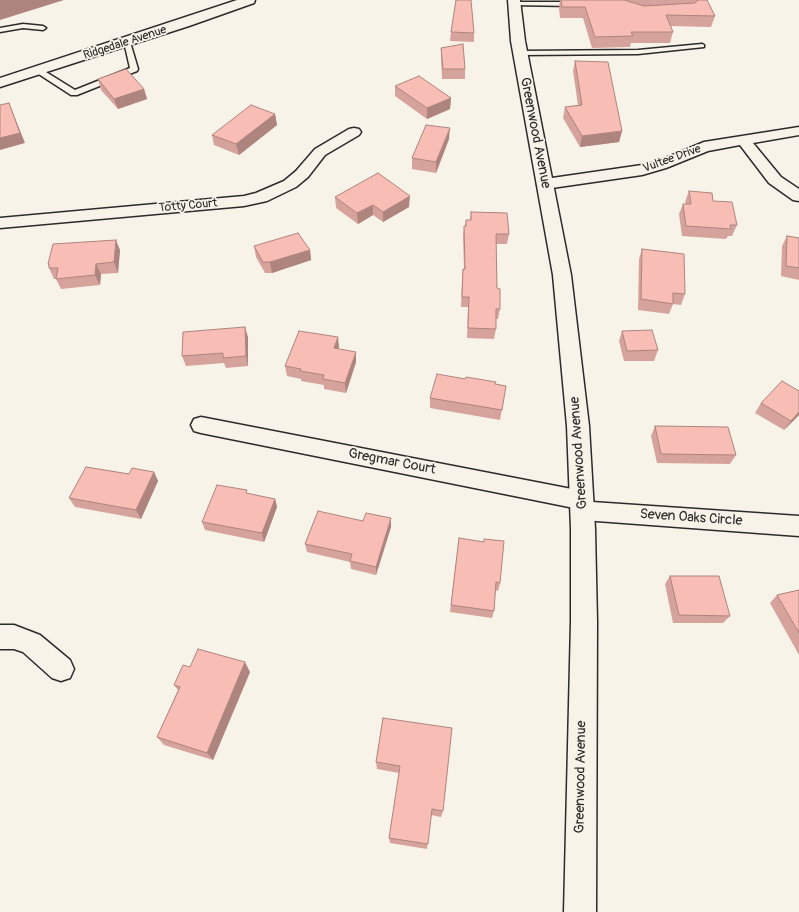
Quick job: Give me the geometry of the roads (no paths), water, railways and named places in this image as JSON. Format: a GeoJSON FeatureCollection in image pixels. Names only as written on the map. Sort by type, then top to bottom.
{"type":"FeatureCollection","features":[{"type":"Feature","properties":{"kind":"street","name":"Ridgedale Avenue"},"geometry":{"type":"LineString","coordinates":[[0,83],[127,42],[249,0]]}},
{"type":"Feature","properties":{"kind":"street","name":"Greenwood Avenue"},"geometry":{"type":"LineString","coordinates":[[514,2],[521,53],[562,275],[577,414],[582,506],[584,622],[580,912]]}},
{"type":"Feature","properties":{"kind":"street","name":"Vultee Drive"},"geometry":{"type":"LineString","coordinates":[[545,184],[642,170],[660,165],[704,147],[799,131]]}},
{"type":"Feature","properties":{"kind":"street","name":"Totty Court"},"geometry":{"type":"LineString","coordinates":[[0,223],[255,199],[290,184],[302,174],[320,152],[354,132]]}},
{"type":"Feature","properties":{"kind":"street"},"geometry":{"type":"LineString","coordinates":[[743,140],[775,180],[799,196]]}},
{"type":"Feature","properties":{"kind":"street","name":"Gregmar Court"},"geometry":{"type":"LineString","coordinates":[[201,425],[582,506]]}},
{"type":"Feature","properties":{"kind":"street","name":"Seven Oaks Circle"},"geometry":{"type":"LineString","coordinates":[[582,506],[799,526]]}},
{"type":"Feature","properties":{"kind":"street"},"geometry":{"type":"LineString","coordinates":[[0,637],[14,637],[32,643],[61,669]]}},
{"type":"Feature","properties":{"kind":"lane"},"geometry":{"type":"LineString","coordinates":[[514,2],[578,4]]}},
{"type":"Feature","properties":{"kind":"lane"},"geometry":{"type":"LineString","coordinates":[[0,30],[23,26],[43,28]]}},
{"type":"Feature","properties":{"kind":"lane"},"geometry":{"type":"LineString","coordinates":[[38,71],[74,93],[134,69],[127,42]]}},
{"type":"Feature","properties":{"kind":"lane"},"geometry":{"type":"LineString","coordinates":[[521,53],[638,52],[702,46]]}}]}
